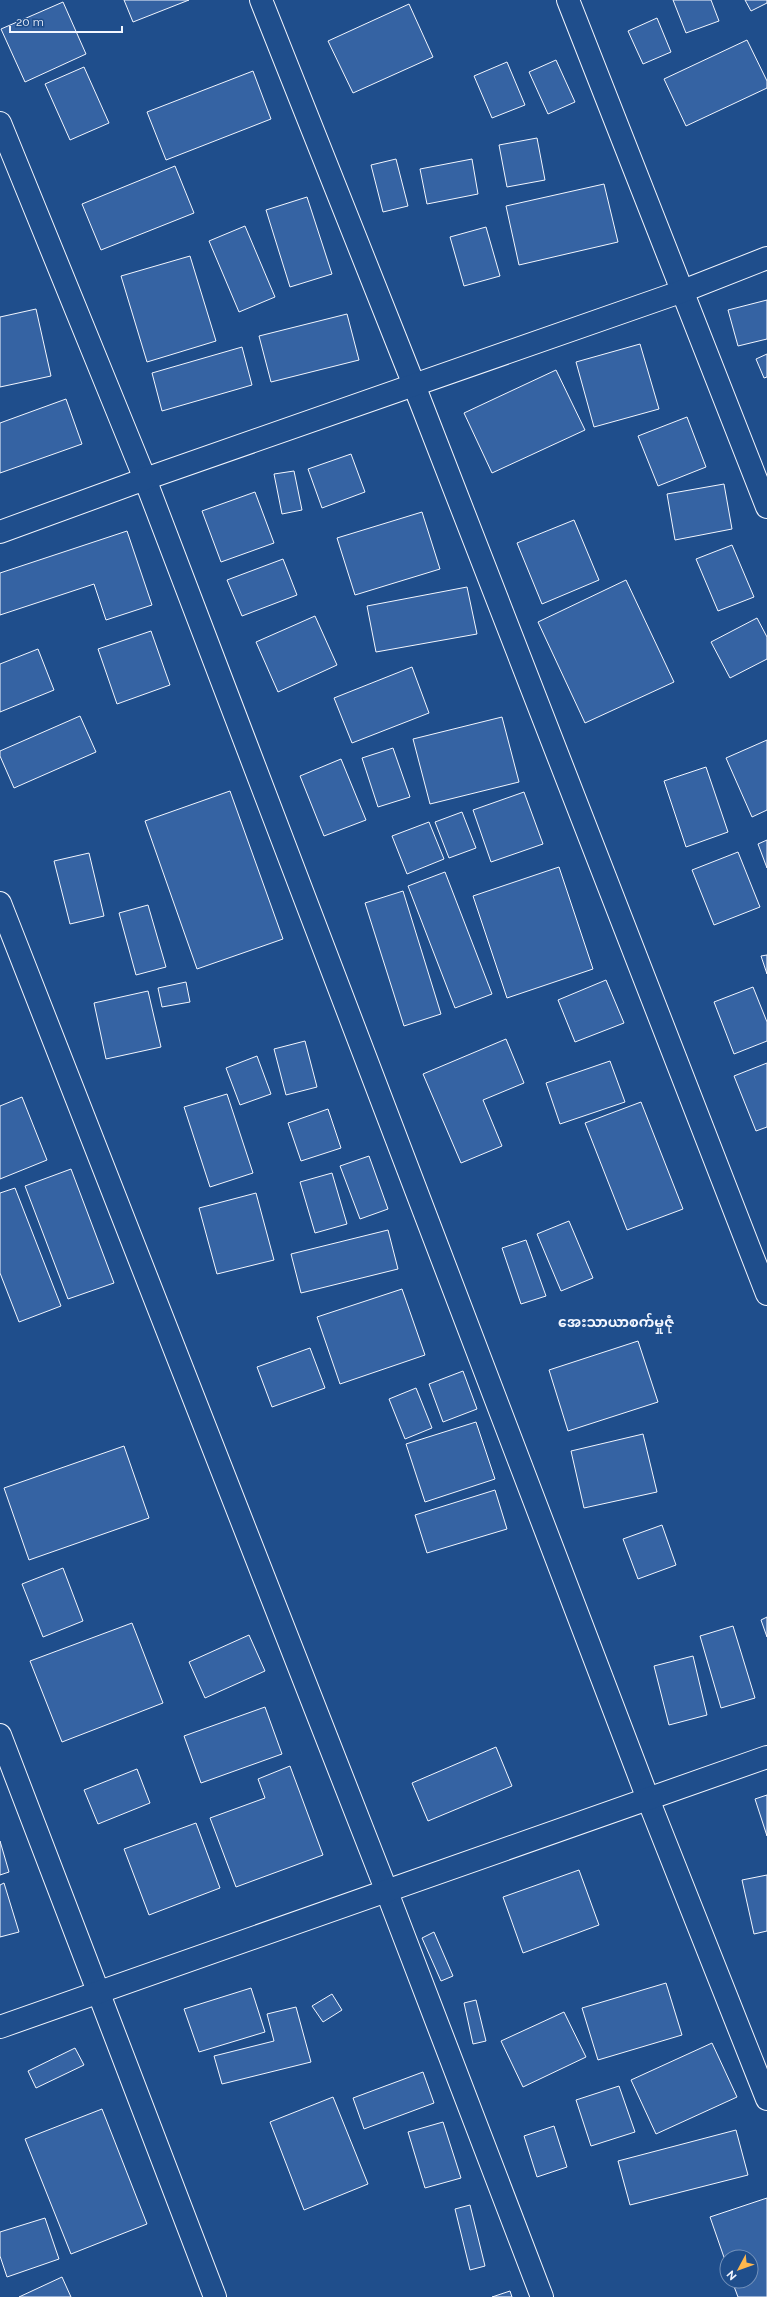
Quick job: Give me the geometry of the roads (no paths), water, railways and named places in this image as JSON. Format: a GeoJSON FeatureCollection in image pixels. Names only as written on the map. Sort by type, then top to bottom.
{"type":"FeatureCollection","features":[{"type":"Feature","properties":{"kind":"street"},"geometry":{"type":"LineString","coordinates":[[262,0],[414,385],[767,1294]]}},
{"type":"Feature","properties":{"kind":"street"},"geometry":{"type":"LineString","coordinates":[[568,0],[767,507]]}},
{"type":"Feature","properties":{"kind":"street"},"geometry":{"type":"LineString","coordinates":[[0,123],[145,479],[648,1798],[767,2099]]}},
{"type":"Feature","properties":{"kind":"street"},"geometry":{"type":"LineString","coordinates":[[0,532],[145,479],[683,291],[767,258]]}},
{"type":"Feature","properties":{"kind":"street"},"geometry":{"type":"LineString","coordinates":[[0,903],[387,1892],[542,2297]]}},
{"type":"Feature","properties":{"kind":"street"},"geometry":{"type":"LineString","coordinates":[[0,1735],[215,2297]]}},
{"type":"Feature","properties":{"kind":"street"},"geometry":{"type":"LineString","coordinates":[[0,2027],[767,1757]]}},
{"type":"Feature","properties":{"kind":"district","name":"အေးသာယာစက်မှုဇုံ"},"geometry":{"type":"Point","coordinates":[616,1322]}}]}
